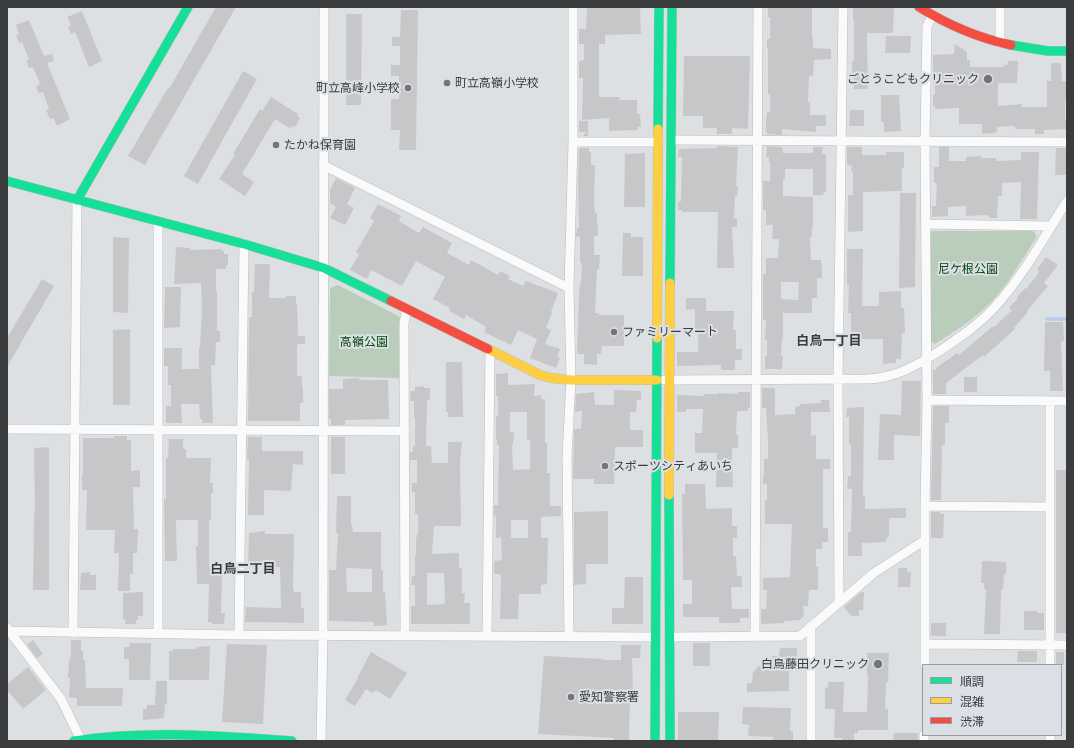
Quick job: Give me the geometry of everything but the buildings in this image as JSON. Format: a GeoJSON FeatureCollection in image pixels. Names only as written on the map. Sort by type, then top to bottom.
{"type":"FeatureCollection","features":[{"type":"Feature","properties":{"kind":"street"},"geometry":{"type":"LineString","coordinates":[[73,633],[78,200],[188,7]]}},
{"type":"Feature","properties":{"kind":"street"},"geometry":{"type":"LineString","coordinates":[[321,741],[323,635],[324,7]]}},
{"type":"Feature","properties":{"kind":"street"},"geometry":{"type":"LineString","coordinates":[[569,637],[567,456],[570,380],[573,7]]}},
{"type":"Feature","properties":{"kind":"street"},"geometry":{"type":"LineString","coordinates":[[655,741],[659,7]]}},
{"type":"Feature","properties":{"kind":"street"},"geometry":{"type":"LineString","coordinates":[[670,741],[669,380],[672,7]]}},
{"type":"Feature","properties":{"kind":"street"},"geometry":{"type":"LineString","coordinates":[[755,637],[755,380],[758,7]]}},
{"type":"Feature","properties":{"kind":"street"},"geometry":{"type":"LineString","coordinates":[[839,602],[838,379],[842,7]]}},
{"type":"Feature","properties":{"kind":"street"},"geometry":{"type":"LineString","coordinates":[[919,7],[932,16],[959,28],[1000,42],[1034,50],[1067,52]]}},
{"type":"Feature","properties":{"kind":"street"},"geometry":{"type":"LineString","coordinates":[[1000,7],[1000,42]]}},
{"type":"Feature","properties":{"kind":"street"},"geometry":{"type":"LineString","coordinates":[[925,664],[927,400],[925,141],[927,26],[932,16]]}},
{"type":"Feature","properties":{"kind":"street"},"geometry":{"type":"LineString","coordinates":[[671,140],[1067,142]]}},
{"type":"Feature","properties":{"kind":"street"},"geometry":{"type":"LineString","coordinates":[[573,142],[658,142]]}},
{"type":"Feature","properties":{"kind":"street"},"geometry":{"type":"LineString","coordinates":[[323,165],[570,288]]}},
{"type":"Feature","properties":{"kind":"street"},"geometry":{"type":"LineString","coordinates":[[7,181],[244,244],[324,268],[540,375],[570,380],[838,379],[881,378],[895,375],[926,360],[965,334],[993,309],[1017,280],[1067,201]]}},
{"type":"Feature","properties":{"kind":"street"},"geometry":{"type":"LineString","coordinates":[[158,222],[158,634]]}},
{"type":"Feature","properties":{"kind":"street"},"geometry":{"type":"LineString","coordinates":[[925,224],[1051,226]]}},
{"type":"Feature","properties":{"kind":"street"},"geometry":{"type":"LineString","coordinates":[[239,635],[244,244]]}},
{"type":"Feature","properties":{"kind":"street"},"geometry":{"type":"LineString","coordinates":[[404,635],[404,323],[407,309]]}},
{"type":"Feature","properties":{"kind":"street"},"geometry":{"type":"LineString","coordinates":[[487,636],[490,351]]}},
{"type":"Feature","properties":{"kind":"street"},"geometry":{"type":"LineString","coordinates":[[927,400],[1067,401]]}},
{"type":"Feature","properties":{"kind":"street"},"geometry":{"type":"LineString","coordinates":[[1050,401],[1050,664]]}},
{"type":"Feature","properties":{"kind":"street"},"geometry":{"type":"LineString","coordinates":[[7,429],[404,431]]}},
{"type":"Feature","properties":{"kind":"street"},"geometry":{"type":"LineString","coordinates":[[925,506],[1050,507]]}},
{"type":"Feature","properties":{"kind":"street"},"geometry":{"type":"LineString","coordinates":[[669,637],[800,636],[874,573],[925,540]]}},
{"type":"Feature","properties":{"kind":"street"},"geometry":{"type":"LineString","coordinates":[[811,626],[811,741]]}},
{"type":"Feature","properties":{"kind":"street"},"geometry":{"type":"LineString","coordinates":[[8,630],[73,633],[239,635],[656,637]]}},
{"type":"Feature","properties":{"kind":"street"},"geometry":{"type":"LineString","coordinates":[[8,630],[61,699],[77,740],[136,734],[161,734],[292,741]]}},
{"type":"Feature","properties":{"kind":"street"},"geometry":{"type":"LineString","coordinates":[[925,644],[1067,645]]}},
{"type":"Feature","properties":{"kind":"green space","name":"尼ケ根公園"},"geometry":{"type":"Polygon","coordinates":[[[932,231],[1033,231],[1037,236],[1013,274],[993,300],[973,318],[935,344],[930,341],[930,233],[932,231]]]}},
{"type":"Feature","properties":{"kind":"green space","name":"高嶺公園"},"geometry":{"type":"Polygon","coordinates":[[[338,285],[400,317],[399,378],[329,376],[330,288],[338,285]]]}},
{"type":"Feature","properties":{"kind":"waterway"},"geometry":{"type":"LineString","coordinates":[[1047,319],[1067,319]]}},
{"type":"Feature","properties":{"kind":"traffic: fast"},"geometry":{"type":"LineString","coordinates":[[77,200],[188,7]]}},
{"type":"Feature","properties":{"kind":"traffic: fast"},"geometry":{"type":"LineString","coordinates":[[658,129],[659,7]]}},
{"type":"Feature","properties":{"kind":"traffic: fast"},"geometry":{"type":"LineString","coordinates":[[670,283],[672,7]]}},
{"type":"Feature","properties":{"kind":"traffic: fast"},"geometry":{"type":"LineString","coordinates":[[1011,45],[1048,51],[1067,51]]}},
{"type":"Feature","properties":{"kind":"traffic: fast"},"geometry":{"type":"LineString","coordinates":[[7,181],[244,244],[324,268],[391,301]]}},
{"type":"Feature","properties":{"kind":"traffic: fast"},"geometry":{"type":"LineString","coordinates":[[655,741],[657,338]]}},
{"type":"Feature","properties":{"kind":"traffic: fast"},"geometry":{"type":"LineString","coordinates":[[669,495],[670,741]]}},
{"type":"Feature","properties":{"kind":"traffic: fast"},"geometry":{"type":"LineString","coordinates":[[74,741],[156,735],[210,736],[292,741]]}},
{"type":"Feature","properties":{"kind":"traffic: slow"},"geometry":{"type":"LineString","coordinates":[[657,338],[658,129]]}},
{"type":"Feature","properties":{"kind":"traffic: slow"},"geometry":{"type":"LineString","coordinates":[[669,495],[670,283]]}},
{"type":"Feature","properties":{"kind":"traffic: slow"},"geometry":{"type":"LineString","coordinates":[[488,349],[540,375],[551,378],[571,380],[657,380]]}},
{"type":"Feature","properties":{"kind":"traffic: jam"},"geometry":{"type":"LineString","coordinates":[[919,7],[941,20],[964,30],[987,39],[1011,45]]}},
{"type":"Feature","properties":{"kind":"traffic: jam"},"geometry":{"type":"LineString","coordinates":[[391,301],[488,349]]}},
{"type":"Feature","properties":{"kind":"place","name":"ごとうこどもクリニック"},"geometry":{"type":"Point","coordinates":[988,79]}},
{"type":"Feature","properties":{"kind":"place","name":"町立高嶺小学校"},"geometry":{"type":"Point","coordinates":[447,83]}},
{"type":"Feature","properties":{"kind":"place","name":"町立高峰小学校"},"geometry":{"type":"Point","coordinates":[408,88]}},
{"type":"Feature","properties":{"kind":"place","name":"たかね保育園"},"geometry":{"type":"Point","coordinates":[276,145]}},
{"type":"Feature","properties":{"kind":"place","name":"ファミリーマート"},"geometry":{"type":"Point","coordinates":[614,332]}},
{"type":"Feature","properties":{"kind":"place","name":"スポーツシティあいち"},"geometry":{"type":"Point","coordinates":[605,466]}},
{"type":"Feature","properties":{"kind":"place","name":"白鳥藤田クリニック"},"geometry":{"type":"Point","coordinates":[878,664]}},
{"type":"Feature","properties":{"kind":"place","name":"愛知警察署"},"geometry":{"type":"Point","coordinates":[571,697]}},
{"type":"Feature","properties":{"kind":"district","name":"白鳥一丁目"},"geometry":{"type":"Point","coordinates":[829,341]}},
{"type":"Feature","properties":{"kind":"district","name":"白鳥二丁目"},"geometry":{"type":"Point","coordinates":[243,569]}}]}
